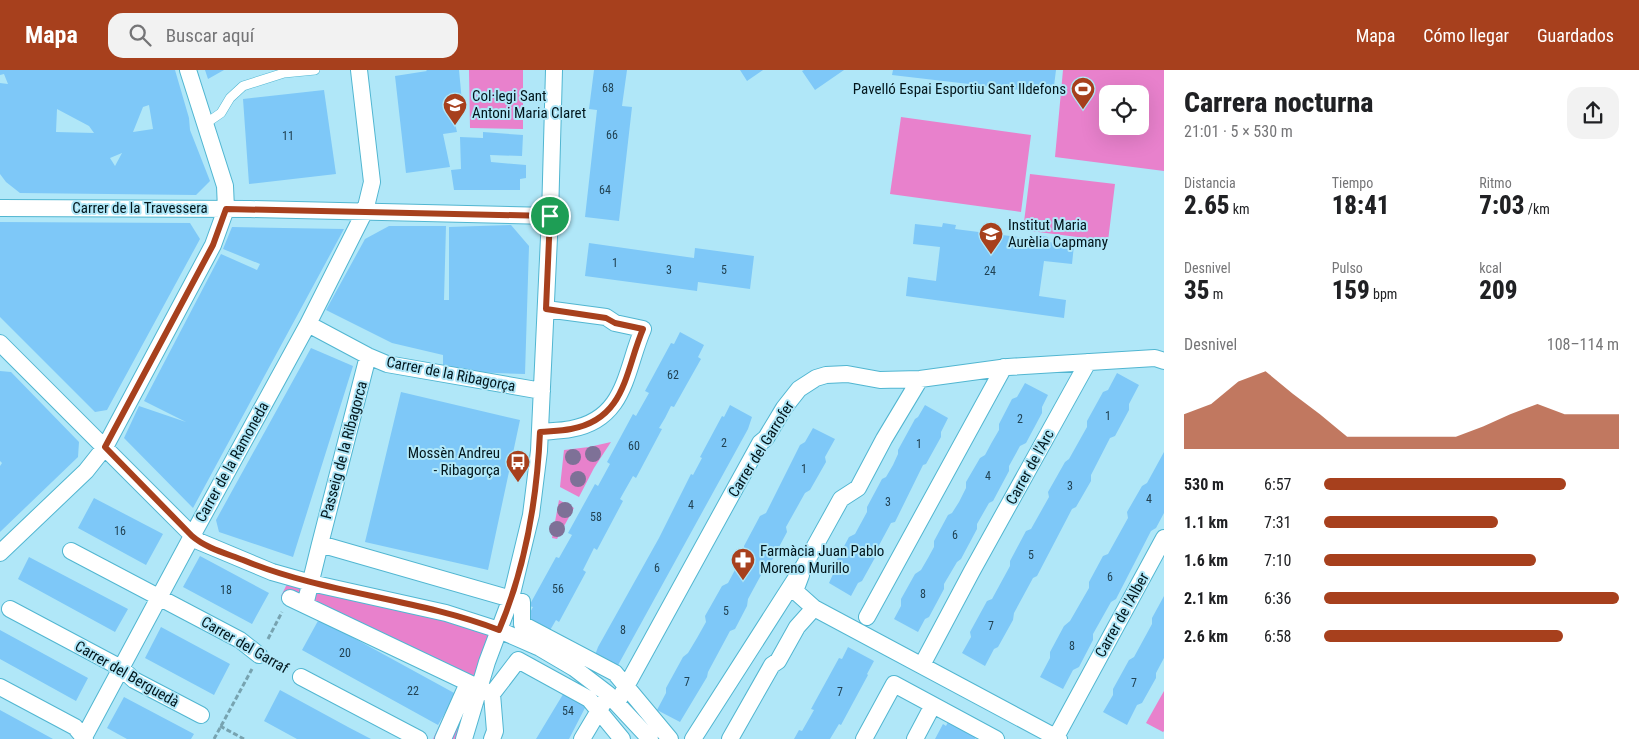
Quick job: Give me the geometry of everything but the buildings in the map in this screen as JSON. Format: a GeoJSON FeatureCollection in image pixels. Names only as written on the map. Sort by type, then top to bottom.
{"type":"FeatureCollection","features":[{"type":"Feature","properties":{"kind":"street"},"geometry":{"type":"LineString","coordinates":[[0,553],[86,471],[105,447],[213,245],[226,209],[225,186],[188,70]]}},
{"type":"Feature","properties":{"kind":"street","name":"Carrer de la Ramoneda"},"geometry":{"type":"LineString","coordinates":[[84,739],[308,324],[365,211],[372,182],[359,70]]}},
{"type":"Feature","properties":{"kind":"street"},"geometry":{"type":"LineString","coordinates":[[464,739],[511,598],[531,515],[536,483],[546,309],[554,70]]}},
{"type":"Feature","properties":{"kind":"street","name":"Carrer de la Travessera"},"geometry":{"type":"LineString","coordinates":[[0,208],[365,211],[550,216]]}},
{"type":"Feature","properties":{"kind":"street"},"geometry":{"type":"LineString","coordinates":[[540,432],[572,429],[595,421],[607,413],[618,398],[643,329],[615,323],[606,318],[546,309]]}},
{"type":"Feature","properties":{"kind":"street","name":"Carrer de la Ribagorça"},"geometry":{"type":"LineString","coordinates":[[308,324],[387,364],[542,391]]}},
{"type":"Feature","properties":{"kind":"street"},"geometry":{"type":"LineString","coordinates":[[2,348],[105,447],[192,536],[205,545],[272,572],[311,583],[446,612],[499,630],[557,657],[574,668],[612,699],[650,739]]}},
{"type":"Feature","properties":{"kind":"street","name":"Passeig de la Ribagorca"},"geometry":{"type":"LineString","coordinates":[[305,605],[368,356]]}},
{"type":"Feature","properties":{"kind":"street","name":"Carrer del Garrofer"},"geometry":{"type":"LineString","coordinates":[[582,739],[598,711],[626,686],[760,443],[766,438],[784,408],[799,389],[816,378],[837,373],[880,380],[920,379],[1004,368],[1155,358],[1164,361]]}},
{"type":"Feature","properties":{"kind":"street","name":"Carrer de l'Arc"},"geometry":{"type":"LineString","coordinates":[[922,666],[972,571],[1088,362]]}},
{"type":"Feature","properties":{"kind":"street"},"geometry":{"type":"LineString","coordinates":[[867,617],[1004,368]]}},
{"type":"Feature","properties":{"kind":"street"},"geometry":{"type":"LineString","coordinates":[[693,739],[805,564],[841,499],[858,488],[920,379]]}},
{"type":"Feature","properties":{"kind":"street","name":"Carrer de l'Alber"},"geometry":{"type":"LineString","coordinates":[[1057,738],[1079,692],[1164,538]]}},
{"type":"Feature","properties":{"kind":"street"},"geometry":{"type":"LineString","coordinates":[[320,544],[522,602],[522,624],[616,674],[670,739]]}},
{"type":"Feature","properties":{"kind":"street","name":"Carrer del Garraf"},"geometry":{"type":"LineString","coordinates":[[71,551],[240,640],[259,655]]}},
{"type":"Feature","properties":{"kind":"street"},"geometry":{"type":"LineString","coordinates":[[805,564],[795,591],[814,608],[1057,738]]}},
{"type":"Feature","properties":{"kind":"street"},"geometry":{"type":"LineString","coordinates":[[290,598],[480,689],[495,731],[492,739]]}},
{"type":"Feature","properties":{"kind":"street"},"geometry":{"type":"LineString","coordinates":[[730,739],[772,665],[778,661],[797,627],[814,608]]}},
{"type":"Feature","properties":{"kind":"street","name":"Carrer del Berguedà"},"geometry":{"type":"LineString","coordinates":[[10,609],[121,668],[134,680],[201,715]]}},
{"type":"Feature","properties":{"kind":"street"},"geometry":{"type":"LineString","coordinates":[[443,739],[480,689],[518,660],[588,699],[622,739]]}},
{"type":"Feature","properties":{"kind":"street","name":"Carrer del Garraf"},"geometry":{"type":"LineString","coordinates":[[301,677],[419,739]]}},
{"type":"Feature","properties":{"kind":"street"},"geometry":{"type":"LineString","coordinates":[[864,739],[894,684],[996,739]]}},
{"type":"Feature","properties":{"kind":"street"},"geometry":{"type":"LineString","coordinates":[[0,687],[75,727],[84,739]]}},
{"type":"Feature","properties":{"kind":"street"},"geometry":{"type":"LineString","coordinates":[[915,739],[934,705]]}},
{"type":"Feature","properties":{"kind":"lane"},"geometry":{"type":"LineString","coordinates":[[206,124],[221,113],[230,98],[243,86],[284,73],[315,70]]}},
{"type":"Feature","properties":{"kind":"path","name":"Carrer del Garraf"},"geometry":{"type":"LineString","coordinates":[[259,655],[301,677]]}},
{"type":"Feature","properties":{"kind":"path"},"geometry":{"type":"LineString","coordinates":[[201,715],[244,739]]}},
{"type":"Feature","properties":{"kind":"shaded area"},"geometry":{"type":"Polygon","coordinates":[[[469,70],[523,70],[523,129],[470,128],[469,70]]]}},
{"type":"Feature","properties":{"kind":"shaded area","name":"Pavelló Espai Esportiu Sant Ildefons"},"geometry":{"type":"Polygon","coordinates":[[[1063,70],[1164,70],[1164,171],[1055,157],[1063,70]]]}},
{"type":"Feature","properties":{"kind":"shaded area"},"geometry":{"type":"Polygon","coordinates":[[[901,117],[1031,135],[1021,212],[890,194],[901,117]]]}},
{"type":"Feature","properties":{"kind":"shaded area"},"geometry":{"type":"Polygon","coordinates":[[[1030,174],[1115,184],[1108,241],[1023,230],[1030,174]]]}},
{"type":"Feature","properties":{"kind":"shaded area"},"geometry":{"type":"Polygon","coordinates":[[[611,442],[594,468],[579,497],[560,487],[564,450],[611,442]]]}},
{"type":"Feature","properties":{"kind":"shaded area"},"geometry":{"type":"Polygon","coordinates":[[[559,500],[574,508],[557,539],[552,538],[559,500]]]}},
{"type":"Feature","properties":{"kind":"shaded area"},"geometry":{"type":"Polygon","coordinates":[[[288,582],[459,622],[493,633],[461,739],[433,739],[458,687],[281,596],[288,582]]]}},
{"type":"Feature","properties":{"kind":"shaded area"},"geometry":{"type":"Polygon","coordinates":[[[1164,691],[1164,731],[1163,732],[1146,723],[1164,691]]]}},
{"type":"Feature","properties":{"kind":"place","name":"Pavelló Espai Esportiu Sant Ildefons"},"geometry":{"type":"Point","coordinates":[1083,110]}},
{"type":"Feature","properties":{"kind":"place","name":"Col·legi Sant Antoni Maria Claret"},"geometry":{"type":"Point","coordinates":[455,126]}},
{"type":"Feature","properties":{"kind":"place","name":"Institut Maria Aurèlia Capmany"},"geometry":{"type":"Point","coordinates":[991,255]}},
{"type":"Feature","properties":{"kind":"place","name":"Mossèn Andreu - Ribagorça"},"geometry":{"type":"Point","coordinates":[518,483]}},
{"type":"Feature","properties":{"kind":"place","name":"Farmàcia Juan Pablo Moreno Murillo"},"geometry":{"type":"Point","coordinates":[743,581]}},
{"type":"Feature","properties":{"kind":"route"},"geometry":{"type":"LineString","coordinates":[[226,209],[550,216],[546,309],[606,318],[615,323],[643,329],[618,398],[607,413],[595,421],[572,429],[540,432],[536,483],[531,515],[511,598],[499,630],[446,612],[311,583],[272,572],[205,545],[192,536],[105,447],[213,245],[226,209]]}}]}
